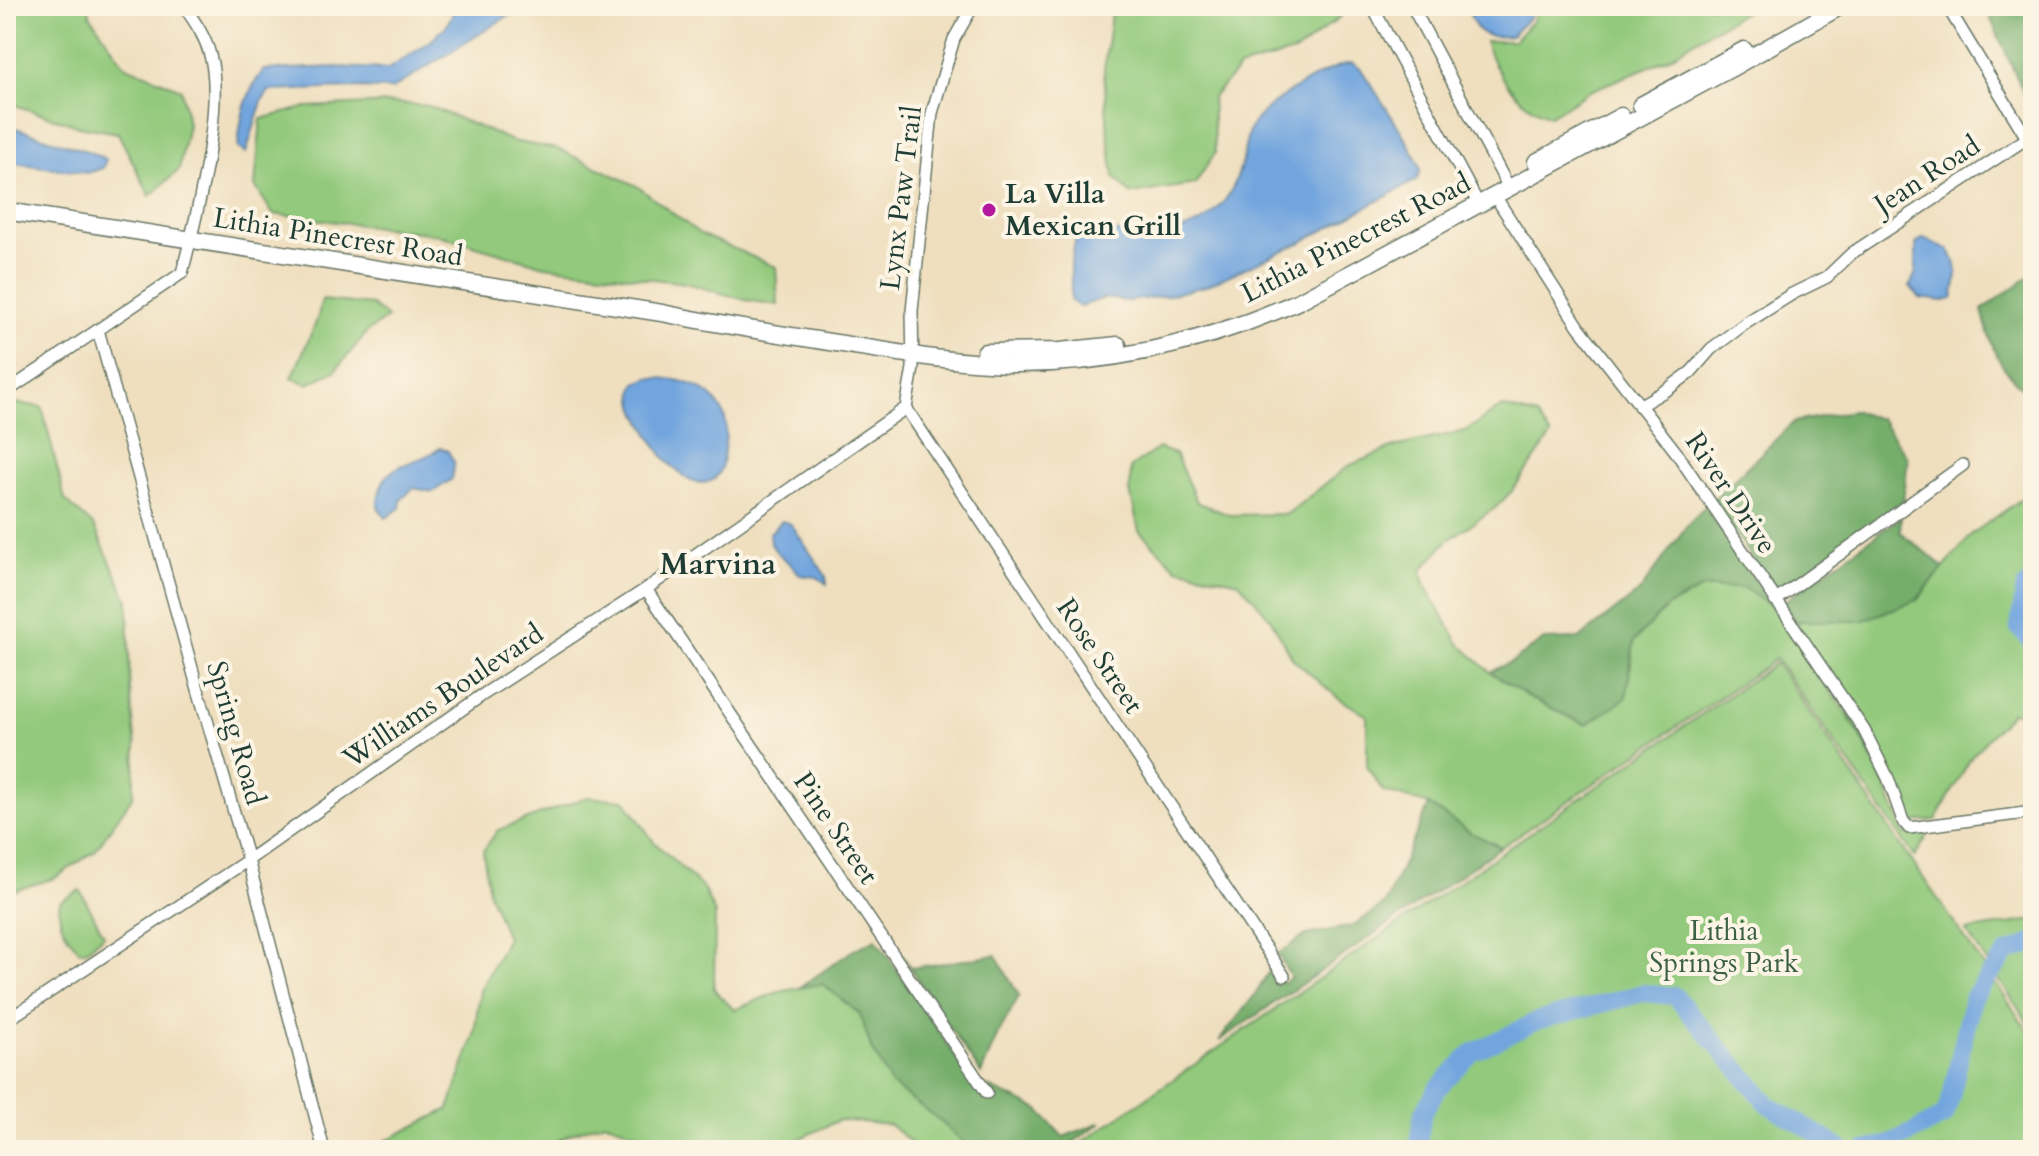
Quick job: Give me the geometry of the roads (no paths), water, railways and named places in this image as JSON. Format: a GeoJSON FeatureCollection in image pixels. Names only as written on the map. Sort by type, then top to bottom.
{"type":"FeatureCollection","features":[{"type":"Feature","properties":{"kind":"main road","name":"Lithia Pinecrest Road"},"geometry":{"type":"LineString","coordinates":[[6,211],[662,313],[719,325],[914,350],[961,361],[1040,363],[1112,357],[1169,346],[1241,325],[1299,301],[1476,200],[1840,6]]}},
{"type":"Feature","properties":{"kind":"street"},"geometry":{"type":"LineString","coordinates":[[6,392],[182,273],[191,241],[213,121],[215,83],[211,56],[201,32],[184,6]]}},
{"type":"Feature","properties":{"kind":"street","name":"Lynx Paw Trail"},"geometry":{"type":"LineString","coordinates":[[914,350],[912,311],[932,113],[954,39],[973,6]]}},
{"type":"Feature","properties":{"kind":"street"},"geometry":{"type":"LineString","coordinates":[[1372,6],[1476,200]]}},
{"type":"Feature","properties":{"kind":"street","name":"River Drive"},"geometry":{"type":"LineString","coordinates":[[1412,6],[1503,188],[1579,327],[1676,452],[1864,730],[1888,778],[1903,821],[1909,828],[2033,812]]}},
{"type":"Feature","properties":{"kind":"street"},"geometry":{"type":"LineString","coordinates":[[1947,6],[2030,143]]}},
{"type":"Feature","properties":{"kind":"street","name":"Jean Road"},"geometry":{"type":"LineString","coordinates":[[1639,406],[1679,381],[1711,349],[1746,323],[1792,294],[1827,277],[1854,252],[2030,143]]}},
{"type":"Feature","properties":{"kind":"street","name":"Spring Road"},"geometry":{"type":"LineString","coordinates":[[98,330],[248,860],[324,1150]]}},
{"type":"Feature","properties":{"kind":"street"},"geometry":{"type":"LineString","coordinates":[[906,408],[914,350]]}},
{"type":"Feature","properties":{"kind":"street","name":"Williams Boulevard"},"geometry":{"type":"LineString","coordinates":[[6,1021],[248,860],[481,696],[646,589],[906,408]]}},
{"type":"Feature","properties":{"kind":"street","name":"Rose Street"},"geometry":{"type":"LineString","coordinates":[[906,408],[1284,976]]}},
{"type":"Feature","properties":{"kind":"street"},"geometry":{"type":"LineString","coordinates":[[1775,601],[1963,465]]}},
{"type":"Feature","properties":{"kind":"street","name":"Pine Street"},"geometry":{"type":"LineString","coordinates":[[646,589],[987,1093]]}},
{"type":"Feature","properties":{"kind":"water"},"geometry":{"type":"Polygon","coordinates":[[[463,6],[501,6],[510,12],[521,6],[533,6],[520,16],[516,11],[392,89],[269,91],[262,101],[246,153],[238,148],[245,107],[252,88],[264,70],[335,67],[388,69],[431,41],[447,25],[454,11],[463,6]]]}},
{"type":"Feature","properties":{"kind":"water"},"geometry":{"type":"Polygon","coordinates":[[[1467,6],[1531,6],[1530,17],[1511,36],[1501,37],[1481,32],[1467,6]]]}},
{"type":"Feature","properties":{"kind":"water"},"geometry":{"type":"Polygon","coordinates":[[[1352,63],[1361,69],[1417,160],[1420,174],[1415,181],[1304,241],[1206,286],[1127,301],[1104,298],[1080,307],[1071,301],[1071,263],[1076,236],[1083,231],[1136,234],[1176,232],[1208,218],[1223,203],[1234,185],[1248,133],[1257,119],[1296,88],[1326,71],[1352,63]]]}},
{"type":"Feature","properties":{"kind":"water"},"geometry":{"type":"Polygon","coordinates":[[[6,125],[106,159],[103,168],[88,173],[6,162],[6,125]]]}},
{"type":"Feature","properties":{"kind":"water"},"geometry":{"type":"Polygon","coordinates":[[[1923,238],[1948,249],[1955,260],[1957,272],[1953,299],[1920,298],[1910,286],[1916,272],[1916,244],[1923,238]]]}},
{"type":"Feature","properties":{"kind":"water"},"geometry":{"type":"Polygon","coordinates":[[[649,378],[682,381],[702,389],[718,403],[725,417],[726,432],[722,466],[714,479],[705,483],[687,478],[656,446],[640,419],[634,398],[636,383],[649,378]]]}},
{"type":"Feature","properties":{"kind":"water"},"geometry":{"type":"Polygon","coordinates":[[[440,448],[448,451],[454,463],[452,479],[433,492],[413,488],[401,500],[400,508],[386,518],[378,507],[384,480],[399,467],[440,448]]]}},
{"type":"Feature","properties":{"kind":"water"},"geometry":{"type":"Polygon","coordinates":[[[782,521],[791,524],[826,576],[827,584],[817,577],[800,575],[773,547],[769,534],[782,521]]]}},
{"type":"Feature","properties":{"kind":"waterway"},"geometry":{"type":"LineString","coordinates":[[2033,580],[2025,587],[2019,628],[2033,642]]}},
{"type":"Feature","properties":{"kind":"waterway"},"geometry":{"type":"LineString","coordinates":[[1865,1150],[1890,1144],[1944,1116],[1973,997],[2007,953],[2033,943]]}},
{"type":"Feature","properties":{"kind":"waterway"},"geometry":{"type":"LineString","coordinates":[[1417,1150],[1423,1113],[1437,1089],[1473,1052],[1537,1021],[1643,993],[1675,996],[1769,1105],[1844,1150]]}},
{"type":"Feature","properties":{"kind":"place","name":"La Villa Mexican Grill"},"geometry":{"type":"Point","coordinates":[989,210]}},
{"type":"Feature","properties":{"kind":"district","name":"Marvina"},"geometry":{"type":"Point","coordinates":[718,564]}},
{"type":"Feature","properties":{"kind":"park label","name":"Lithia Springs Park"},"geometry":{"type":"Point","coordinates":[1724,947]}}]}
